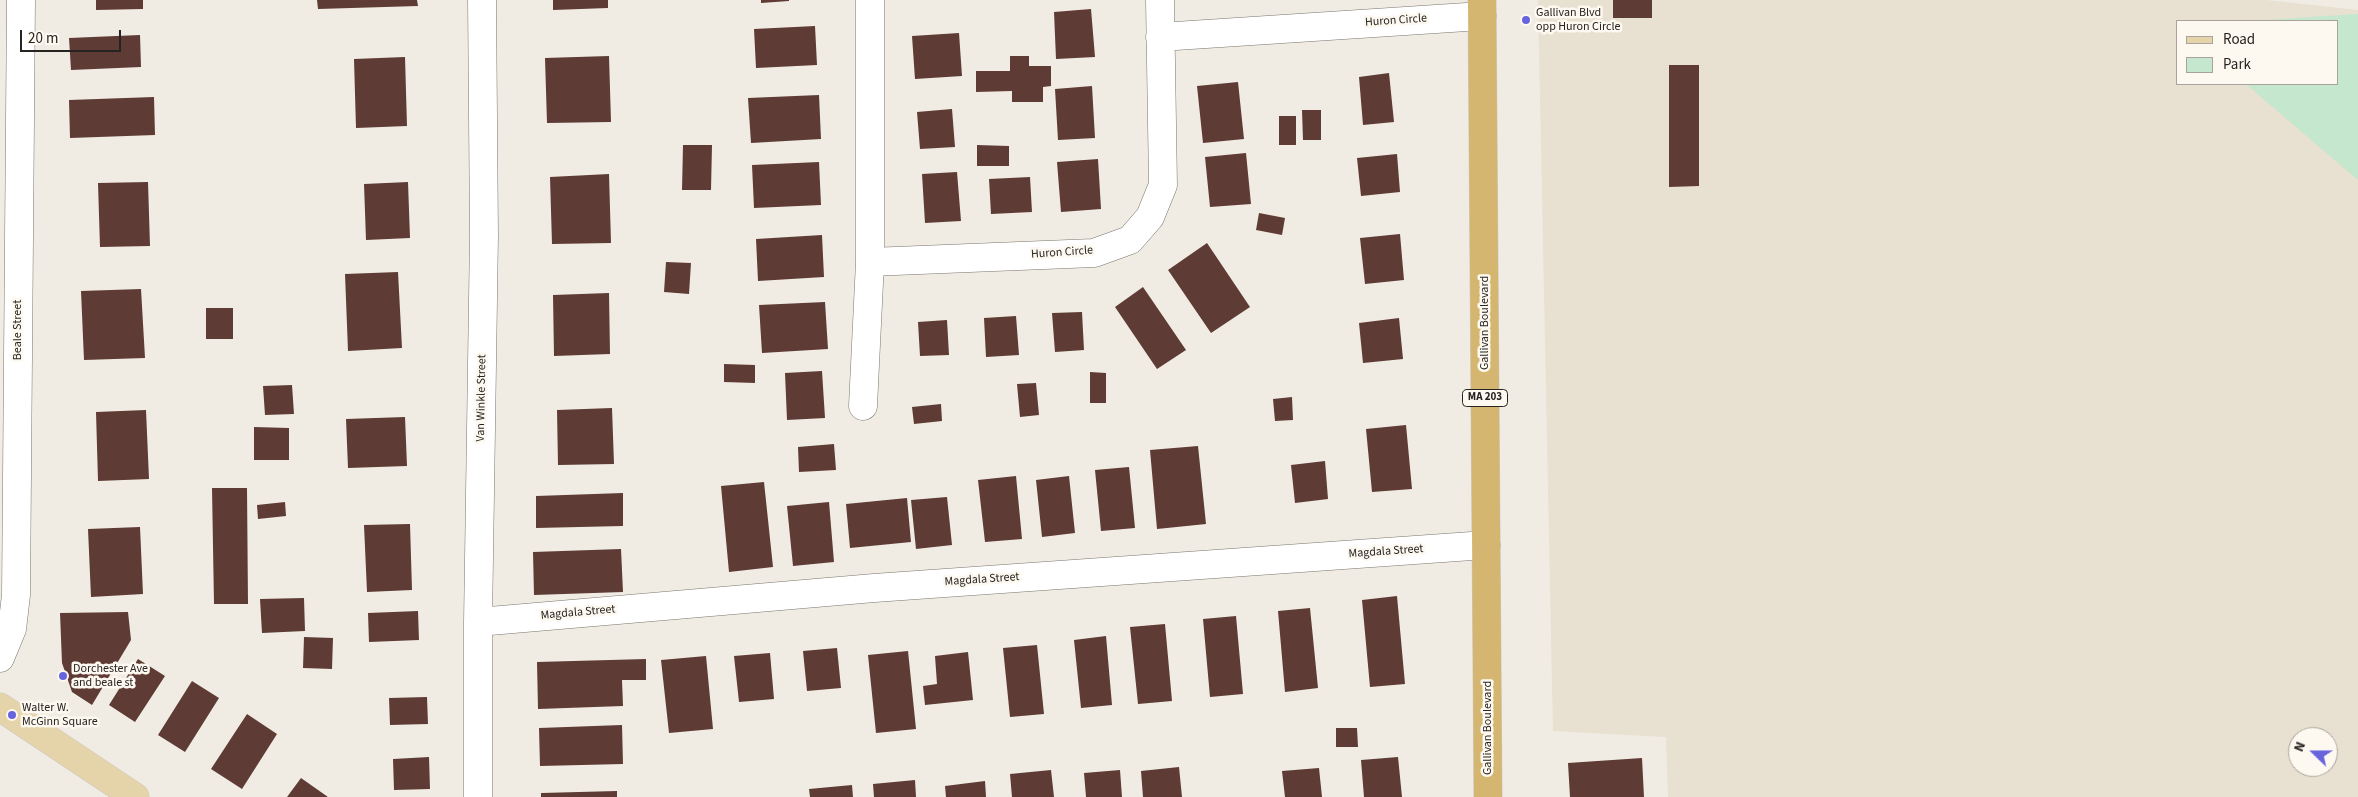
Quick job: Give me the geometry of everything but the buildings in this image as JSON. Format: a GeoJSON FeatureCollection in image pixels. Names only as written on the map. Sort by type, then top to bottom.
{"type":"FeatureCollection","features":[{"type":"Feature","properties":{"kind":"highway","name":"Gallivan Boulevard"},"geometry":{"type":"LineString","coordinates":[[1482,8],[1488,797]]}},
{"type":"Feature","properties":{"kind":"main road"},"geometry":{"type":"LineString","coordinates":[[0,707],[135,797]]}},
{"type":"Feature","properties":{"kind":"street","name":"Beale Street"},"geometry":{"type":"LineString","coordinates":[[0,658],[12,629],[16,595],[21,0]]}},
{"type":"Feature","properties":{"kind":"street","name":"Van Winkle Street"},"geometry":{"type":"LineString","coordinates":[[478,797],[478,622],[484,235],[482,0]]}},
{"type":"Feature","properties":{"kind":"street"},"geometry":{"type":"LineString","coordinates":[[863,406],[870,262],[870,0]]}},
{"type":"Feature","properties":{"kind":"street","name":"Huron Circle"},"geometry":{"type":"LineString","coordinates":[[870,262],[1094,253],[1130,240],[1150,217],[1163,185],[1160,0]]}},
{"type":"Feature","properties":{"kind":"street","name":"Huron Circle"},"geometry":{"type":"LineString","coordinates":[[1160,37],[1482,8]]}},
{"type":"Feature","properties":{"kind":"street","name":"Magdala Street"},"geometry":{"type":"LineString","coordinates":[[478,622],[874,588],[1486,545]]}},
{"type":"Feature","properties":{"kind":"shaded area"},"geometry":{"type":"Polygon","coordinates":[[[1538,0],[2266,0],[2358,10],[2358,797],[1668,797],[1666,737],[1553,731],[1538,0]]]}},
{"type":"Feature","properties":{"kind":"green space"},"geometry":{"type":"Polygon","coordinates":[[[2358,14],[2358,180],[2247,85],[2338,85],[2338,20],[2266,20],[2358,14]]]}},
{"type":"Feature","properties":{"kind":"place","name":"Gallivan Blvd opp Huron Circle"},"geometry":{"type":"Point","coordinates":[1526,20]}},
{"type":"Feature","properties":{"kind":"place","name":"Dorchester Ave and beale st"},"geometry":{"type":"Point","coordinates":[63,676]}},
{"type":"Feature","properties":{"kind":"place","name":"Walter W. McGinn Square"},"geometry":{"type":"Point","coordinates":[12,715]}}]}
